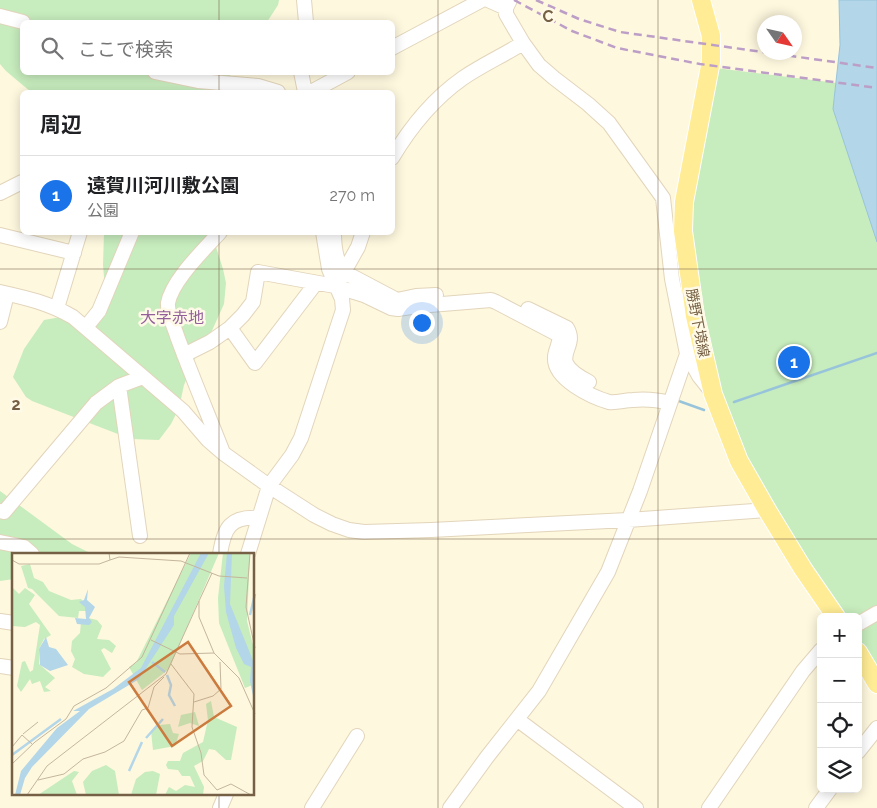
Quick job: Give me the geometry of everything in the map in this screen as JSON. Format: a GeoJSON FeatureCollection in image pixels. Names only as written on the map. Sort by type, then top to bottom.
{"type":"FeatureCollection","features":[{"type":"Feature","properties":{"kind":"main road","name":"勝野下境線"},"geometry":{"type":"LineString","coordinates":[[701,0],[711,36],[711,62],[684,202],[683,231],[695,316],[714,394],[739,461],[803,569],[833,613]]}},
{"type":"Feature","properties":{"kind":"main road"},"geometry":{"type":"LineString","coordinates":[[862,658],[877,684]]}},
{"type":"Feature","properties":{"kind":"street"},"geometry":{"type":"LineString","coordinates":[[296,0],[297,20]]}},
{"type":"Feature","properties":{"kind":"street"},"geometry":{"type":"LineString","coordinates":[[304,0],[306,20]]}},
{"type":"Feature","properties":{"kind":"street"},"geometry":{"type":"LineString","coordinates":[[395,46],[482,0]]}},
{"type":"Feature","properties":{"kind":"street"},"geometry":{"type":"LineString","coordinates":[[488,0],[508,4],[506,14],[540,65],[609,123],[664,198],[672,279],[687,354],[698,376],[714,394]]}},
{"type":"Feature","properties":{"kind":"street"},"geometry":{"type":"LineString","coordinates":[[0,16],[20,21]]}},
{"type":"Feature","properties":{"kind":"street"},"geometry":{"type":"LineString","coordinates":[[395,153],[405,136],[432,104],[464,77],[524,43]]}},
{"type":"Feature","properties":{"kind":"street"},"geometry":{"type":"LineString","coordinates":[[169,75],[198,81],[258,86],[271,90]]}},
{"type":"Feature","properties":{"kind":"street"},"geometry":{"type":"LineString","coordinates":[[303,75],[310,90]]}},
{"type":"Feature","properties":{"kind":"street"},"geometry":{"type":"LineString","coordinates":[[311,75],[311,90]]}},
{"type":"Feature","properties":{"kind":"street"},"geometry":{"type":"LineString","coordinates":[[315,90],[342,75]]}},
{"type":"Feature","properties":{"kind":"street"},"geometry":{"type":"LineString","coordinates":[[226,90],[240,84]]}},
{"type":"Feature","properties":{"kind":"street"},"geometry":{"type":"LineString","coordinates":[[0,193],[20,182]]}},
{"type":"Feature","properties":{"kind":"street"},"geometry":{"type":"LineString","coordinates":[[0,235],[74,253]]}},
{"type":"Feature","properties":{"kind":"street"},"geometry":{"type":"LineString","coordinates":[[57,308],[79,235]]}},
{"type":"Feature","properties":{"kind":"street"},"geometry":{"type":"LineString","coordinates":[[86,327],[99,311],[131,235]]}},
{"type":"Feature","properties":{"kind":"street"},"geometry":{"type":"LineString","coordinates":[[217,235],[193,261],[177,284],[168,303],[184,355],[223,453]]}},
{"type":"Feature","properties":{"kind":"street"},"geometry":{"type":"LineString","coordinates":[[248,553],[269,486],[292,455],[301,438],[343,310],[342,299],[328,269],[323,235]]}},
{"type":"Feature","properties":{"kind":"street"},"geometry":{"type":"LineString","coordinates":[[334,235],[337,257],[340,267],[344,272],[397,300],[416,296],[472,292],[491,291],[500,294],[567,328],[570,336],[564,358],[566,364],[580,382],[609,402],[670,400]]}},
{"type":"Feature","properties":{"kind":"street"},"geometry":{"type":"LineString","coordinates":[[336,286],[358,247],[362,235]]}},
{"type":"Feature","properties":{"kind":"street"},"geometry":{"type":"LineString","coordinates":[[184,355],[210,342],[230,328],[243,315],[253,302],[258,272],[336,286],[398,309],[482,301],[496,302],[559,335],[560,338],[555,356],[558,370],[564,378],[580,382]]}},
{"type":"Feature","properties":{"kind":"street"},"geometry":{"type":"LineString","coordinates":[[230,328],[255,363],[316,283]]}},
{"type":"Feature","properties":{"kind":"street"},"geometry":{"type":"LineString","coordinates":[[0,322],[4,293],[40,301],[57,308],[86,327],[183,411],[208,440],[223,453],[314,515],[348,530],[364,532],[431,530],[628,520],[767,510]]}},
{"type":"Feature","properties":{"kind":"street"},"geometry":{"type":"LineString","coordinates":[[450,808],[539,691],[603,580],[640,491],[687,354]]}},
{"type":"Feature","properties":{"kind":"street"},"geometry":{"type":"LineString","coordinates":[[1,515],[96,403],[120,386],[143,377]]}},
{"type":"Feature","properties":{"kind":"street"},"geometry":{"type":"LineString","coordinates":[[120,386],[140,536]]}},
{"type":"Feature","properties":{"kind":"street"},"geometry":{"type":"LineString","coordinates":[[220,553],[222,538],[226,529],[234,522],[244,518],[259,518]]}},
{"type":"Feature","properties":{"kind":"street"},"geometry":{"type":"LineString","coordinates":[[0,542],[20,550],[24,546],[31,553]]}},
{"type":"Feature","properties":{"kind":"street"},"geometry":{"type":"LineString","coordinates":[[862,622],[877,613]]}},
{"type":"Feature","properties":{"kind":"street"},"geometry":{"type":"LineString","coordinates":[[709,808],[803,671],[817,655]]}},
{"type":"Feature","properties":{"kind":"street"},"geometry":{"type":"LineString","coordinates":[[518,720],[626,805]]}},
{"type":"Feature","properties":{"kind":"street"},"geometry":{"type":"LineString","coordinates":[[861,748],[877,728]]}},
{"type":"Feature","properties":{"kind":"street"},"geometry":{"type":"LineString","coordinates":[[312,808],[357,736]]}},
{"type":"Feature","properties":{"kind":"street"},"geometry":{"type":"LineString","coordinates":[[816,808],[827,793]]}},
{"type":"Feature","properties":{"kind":"street"},"geometry":{"type":"LineString","coordinates":[[216,796],[220,808]]}},
{"type":"Feature","properties":{"kind":"street"},"geometry":{"type":"LineString","coordinates":[[220,808],[225,796]]}},
{"type":"Feature","properties":{"kind":"green space"},"geometry":{"type":"Polygon","coordinates":[[[0,0],[279,0],[268,20],[20,20],[20,75],[230,75],[231,90],[29,90],[0,64],[0,0]]]}},
{"type":"Feature","properties":{"kind":"green space"},"geometry":{"type":"Polygon","coordinates":[[[715,68],[877,88],[877,673],[862,649],[862,613],[839,613],[743,458],[723,410],[698,313],[688,233],[690,195],[715,68]]]}},
{"type":"Feature","properties":{"kind":"green space"},"geometry":{"type":"Polygon","coordinates":[[[104,235],[207,235],[216,247],[226,283],[224,304],[210,335],[194,360],[184,385],[179,408],[171,424],[159,440],[131,439],[32,401],[26,397],[13,377],[24,349],[44,320],[61,317],[94,318],[105,289],[103,265],[104,235]]]}},
{"type":"Feature","properties":{"kind":"green space"},"geometry":{"type":"Polygon","coordinates":[[[0,491],[72,544],[90,553],[12,553],[12,579],[0,581],[0,491]]]}},
{"type":"Feature","properties":{"kind":"water"},"geometry":{"type":"Polygon","coordinates":[[[839,0],[877,0],[877,242],[833,109],[840,45],[839,0]]]}},
{"type":"Feature","properties":{"kind":"waterway"},"geometry":{"type":"LineString","coordinates":[[734,402],[877,353]]}},
{"type":"Feature","properties":{"kind":"waterway"},"geometry":{"type":"LineString","coordinates":[[676,400],[704,410]]}},
{"type":"Feature","properties":{"kind":"railway"},"geometry":{"type":"LineString","coordinates":[[514,0],[572,31],[617,48],[700,64],[877,88]]}},
{"type":"Feature","properties":{"kind":"railway"},"geometry":{"type":"LineString","coordinates":[[536,0],[579,19],[620,32],[877,68]]}},
{"type":"Feature","properties":{"kind":"place","name":"遠賀川河川敷公園"},"geometry":{"type":"Point","coordinates":[794,362]}},
{"type":"Feature","properties":{"kind":"district","name":"大字赤地"},"geometry":{"type":"Point","coordinates":[172,317]}}]}
